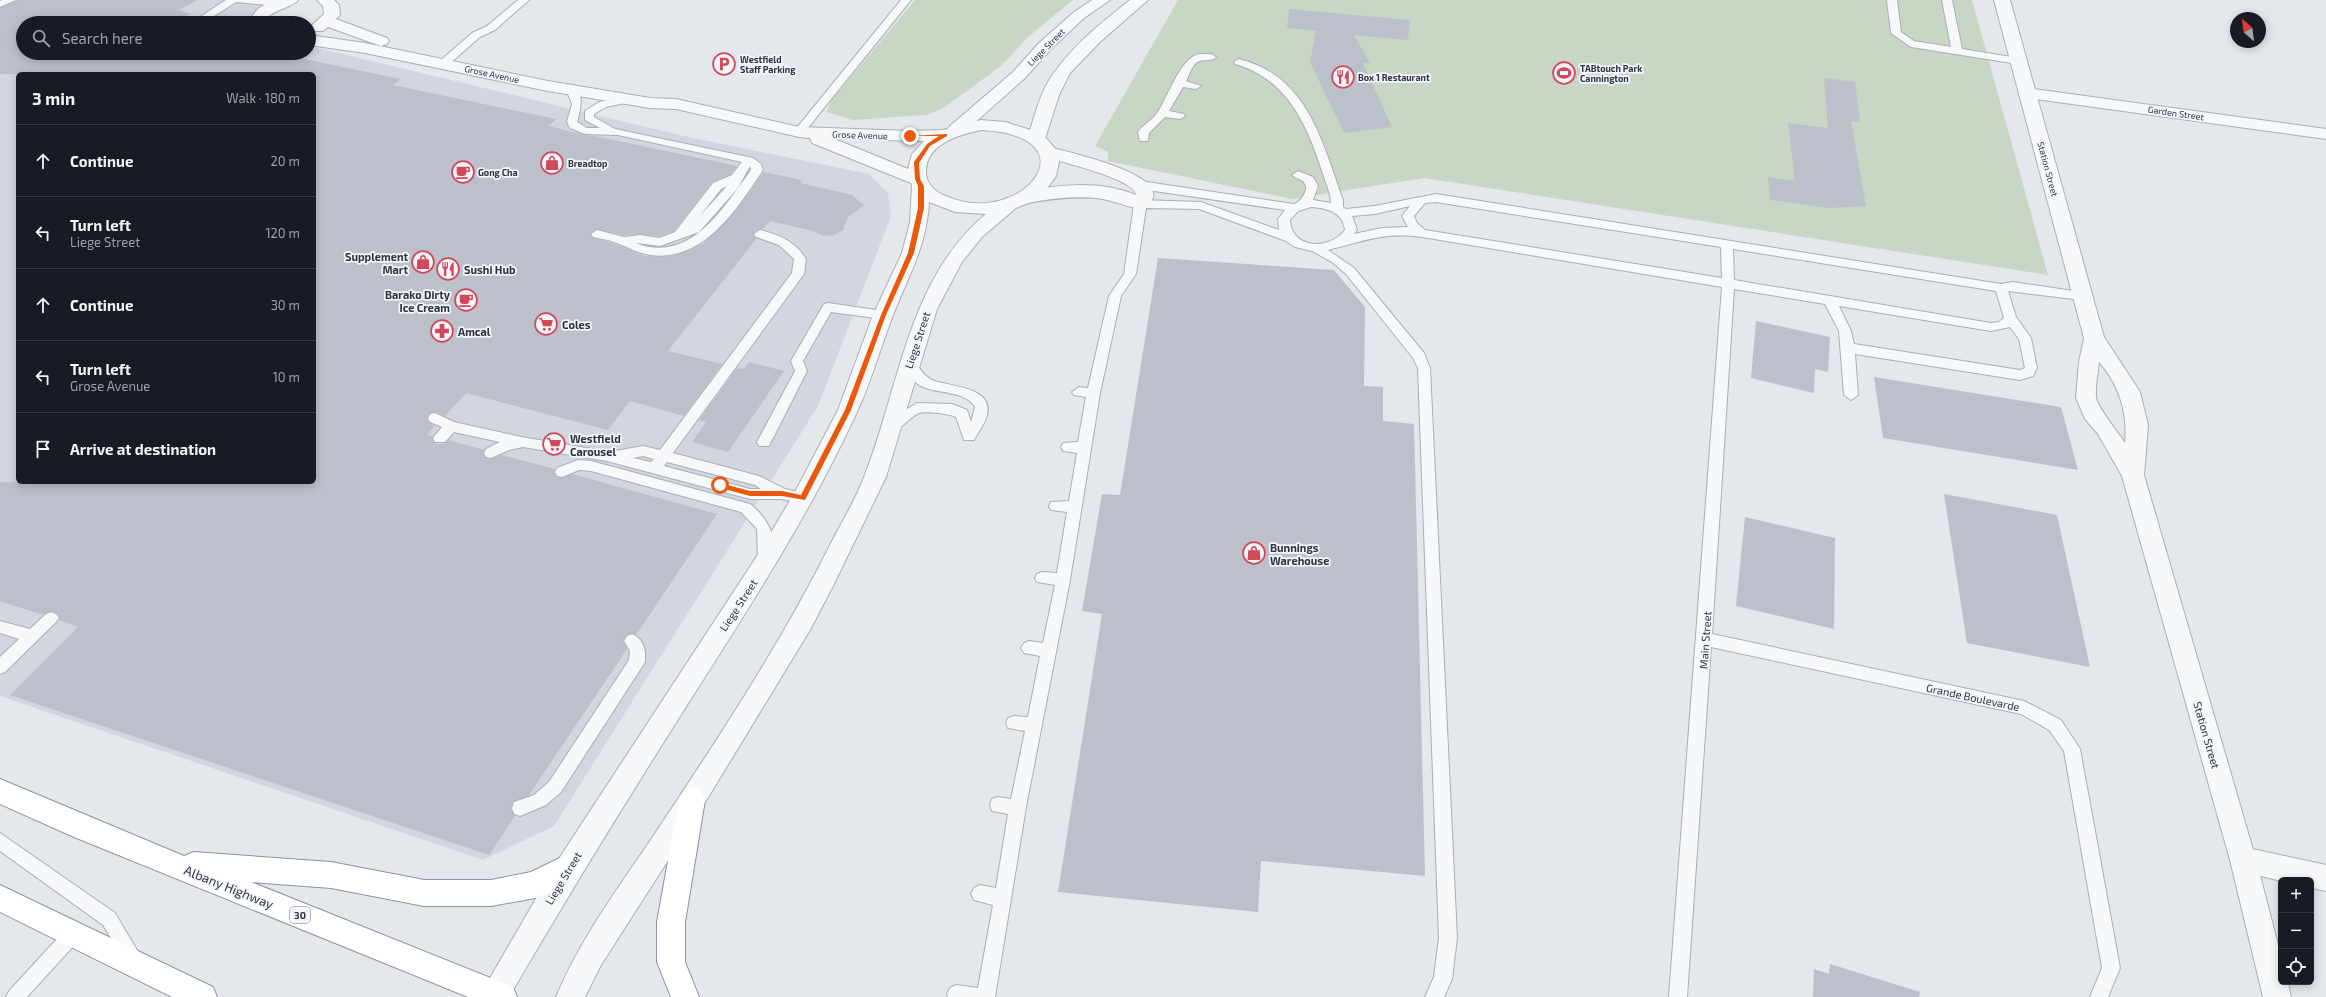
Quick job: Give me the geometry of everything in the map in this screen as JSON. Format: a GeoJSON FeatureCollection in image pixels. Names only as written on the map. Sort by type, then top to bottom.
{"type":"FeatureCollection","features":[{"type":"Feature","properties":{"kind":"highway","name":"Albany Highway"},"geometry":{"type":"LineString","coordinates":[[0,791],[83,828],[497,996]]}},
{"type":"Feature","properties":{"kind":"highway"},"geometry":{"type":"LineString","coordinates":[[685,997],[671,962],[670,922],[692,800]]}},
{"type":"Feature","properties":{"kind":"highway"},"geometry":{"type":"LineString","coordinates":[[173,864],[331,875],[424,893],[491,893],[535,884],[570,866]]}},
{"type":"Feature","properties":{"kind":"highway"},"geometry":{"type":"LineString","coordinates":[[0,898],[203,997]]}},
{"type":"Feature","properties":{"kind":"street","name":"Liege Street"},"geometry":{"type":"LineString","coordinates":[[951,132],[1019,75],[1044,46],[1079,15],[1102,0]]}},
{"type":"Feature","properties":{"kind":"street"},"geometry":{"type":"LineString","coordinates":[[1036,139],[1045,108],[1058,81],[1086,47],[1140,0]]}},
{"type":"Feature","properties":{"kind":"street","name":"Station Street"},"geometry":{"type":"LineString","coordinates":[[2002,0],[2094,338],[2130,392],[2137,425],[2133,475]]}},
{"type":"Feature","properties":{"kind":"street"},"geometry":{"type":"LineString","coordinates":[[262,16],[286,1]]}},
{"type":"Feature","properties":{"kind":"street"},"geometry":{"type":"LineString","coordinates":[[316,28],[327,21],[332,15],[331,2]]}},
{"type":"Feature","properties":{"kind":"street","name":"Grose Avenue"},"geometry":{"type":"LineString","coordinates":[[327,21],[379,40],[571,89],[630,100],[676,104],[799,132],[919,182]]}},
{"type":"Feature","properties":{"kind":"street","name":"Grose Avenue"},"geometry":{"type":"LineString","coordinates":[[316,41],[450,58],[659,95],[676,104]]}},
{"type":"Feature","properties":{"kind":"street","name":"Garden Street"},"geometry":{"type":"LineString","coordinates":[[2027,93],[2326,134]]}},
{"type":"Feature","properties":{"kind":"street"},"geometry":{"type":"LineString","coordinates":[[1017,200],[1033,192],[1046,177],[1050,160],[1048,152],[1036,139],[1018,129],[981,125],[951,132],[928,145],[921,154],[916,166],[919,182],[936,199],[958,207],[985,208],[1051,193],[1102,192],[1130,199],[1140,204],[1145,196],[1140,185],[1133,179],[1048,152]]}},
{"type":"Feature","properties":{"kind":"street","name":"Grose Avenue"},"geometry":{"type":"LineString","coordinates":[[799,132],[903,136],[951,132]]}},
{"type":"Feature","properties":{"kind":"street","name":"Liege Street"},"geometry":{"type":"LineString","coordinates":[[497,996],[570,866],[765,563],[792,496],[848,410],[883,315],[911,253],[919,222],[919,182]]}},
{"type":"Feature","properties":{"kind":"street","name":"Liege Street"},"geometry":{"type":"LineString","coordinates":[[570,997],[592,955],[692,800],[802,623],[825,579],[875,478],[927,309],[954,260],[975,233],[1017,200]]}},
{"type":"Feature","properties":{"kind":"street","name":"Station Street"},"geometry":{"type":"LineString","coordinates":[[2094,338],[2089,362],[2086,398],[2092,412],[2105,428],[2133,475],[2243,860],[2277,997]]}},
{"type":"Feature","properties":{"kind":"street"},"geometry":{"type":"LineString","coordinates":[[2243,860],[2326,878]]}},
{"type":"Feature","properties":{"kind":"lane"},"geometry":{"type":"LineString","coordinates":[[0,4],[11,0]]}},
{"type":"Feature","properties":{"kind":"lane"},"geometry":{"type":"LineString","coordinates":[[207,16],[233,0]]}},
{"type":"Feature","properties":{"kind":"lane"},"geometry":{"type":"LineString","coordinates":[[476,35],[480,27],[511,0]]}},
{"type":"Feature","properties":{"kind":"lane"},"geometry":{"type":"LineString","coordinates":[[450,58],[476,35],[491,28],[524,0]]}},
{"type":"Feature","properties":{"kind":"lane"},"geometry":{"type":"LineString","coordinates":[[799,132],[906,0]]}},
{"type":"Feature","properties":{"kind":"lane"},"geometry":{"type":"LineString","coordinates":[[1892,0],[1896,33],[1911,44],[2018,61]]}},
{"type":"Feature","properties":{"kind":"lane"},"geometry":{"type":"LineString","coordinates":[[1947,0],[1957,51]]}},
{"type":"Feature","properties":{"kind":"lane"},"geometry":{"type":"LineString","coordinates":[[243,1],[286,1]]}},
{"type":"Feature","properties":{"kind":"lane"},"geometry":{"type":"LineString","coordinates":[[243,1],[253,16]]}},
{"type":"Feature","properties":{"kind":"lane"},"geometry":{"type":"LineString","coordinates":[[1144,139],[1143,132],[1162,113],[1191,62],[1199,57],[1211,57]]}},
{"type":"Feature","properties":{"kind":"lane"},"geometry":{"type":"LineString","coordinates":[[1239,62],[1262,70],[1288,97],[1311,127],[1310,138],[1341,211],[1349,219],[1351,230],[1343,241]]}},
{"type":"Feature","properties":{"kind":"lane"},"geometry":{"type":"LineString","coordinates":[[1180,83],[1196,86]]}},
{"type":"Feature","properties":{"kind":"lane"},"geometry":{"type":"LineString","coordinates":[[571,89],[577,104],[572,122],[574,126],[585,131],[618,132]]}},
{"type":"Feature","properties":{"kind":"lane"},"geometry":{"type":"LineString","coordinates":[[624,241],[631,247],[660,252],[685,248],[698,241],[708,232],[757,170],[756,166],[618,132],[594,122],[589,118],[589,113],[603,104],[630,100]]}},
{"type":"Feature","properties":{"kind":"lane"},"geometry":{"type":"LineString","coordinates":[[1162,113],[1180,116]]}},
{"type":"Feature","properties":{"kind":"lane"},"geometry":{"type":"LineString","coordinates":[[598,234],[624,241],[640,239],[660,242],[679,235],[716,186],[736,178],[746,164]]}},
{"type":"Feature","properties":{"kind":"lane"},"geometry":{"type":"LineString","coordinates":[[1290,238],[1283,225],[1288,213],[1310,196],[1312,186],[1309,180],[1298,175]]}},
{"type":"Feature","properties":{"kind":"lane"},"geometry":{"type":"LineString","coordinates":[[1140,185],[1298,206],[1320,204],[1341,211],[1375,210],[1436,198],[2001,288],[2013,286],[2082,296]]}},
{"type":"Feature","properties":{"kind":"lane"},"geometry":{"type":"LineString","coordinates":[[1421,200],[1408,216],[1412,225],[1422,233]]}},
{"type":"Feature","properties":{"kind":"lane"},"geometry":{"type":"LineString","coordinates":[[986,997],[1004,898],[1018,807],[1063,580],[1085,448],[1086,392],[1115,296],[1130,274],[1140,215],[1140,204],[1188,204],[1201,206],[1290,238],[1306,246],[1316,248],[1336,259],[1350,271],[1419,356],[1424,368],[1448,938],[1443,978],[1434,997]]}},
{"type":"Feature","properties":{"kind":"lane"},"geometry":{"type":"LineString","coordinates":[[1316,248],[1336,245],[1343,241],[1372,232],[1395,229],[1991,326],[2000,327],[2006,325],[2010,318]]}},
{"type":"Feature","properties":{"kind":"lane"},"geometry":{"type":"LineString","coordinates":[[654,468],[798,274],[800,259],[792,247],[781,239],[760,234]]}},
{"type":"Feature","properties":{"kind":"lane","name":"Main Street"},"geometry":{"type":"LineString","coordinates":[[1678,997],[1705,639],[1728,301],[1727,244]]}},
{"type":"Feature","properties":{"kind":"lane"},"geometry":{"type":"LineString","coordinates":[[1848,348],[2020,375],[2028,373],[2030,368],[2025,338],[2010,318],[2001,288]]}},
{"type":"Feature","properties":{"kind":"lane"},"geometry":{"type":"LineString","coordinates":[[1830,301],[1845,331],[1848,348],[1851,395]]}},
{"type":"Feature","properties":{"kind":"lane"},"geometry":{"type":"LineString","coordinates":[[764,442],[801,371],[797,362],[828,307],[883,315]]}},
{"type":"Feature","properties":{"kind":"lane"},"geometry":{"type":"LineString","coordinates":[[891,426],[917,408],[952,409],[962,414],[969,436],[981,414],[982,407],[973,396],[958,391],[935,387],[924,382],[909,365]]}},
{"type":"Feature","properties":{"kind":"lane"},"geometry":{"type":"LineString","coordinates":[[435,418],[450,426],[490,436],[607,456],[750,494],[792,496]]}},
{"type":"Feature","properties":{"kind":"lane"},"geometry":{"type":"LineString","coordinates":[[440,438],[450,426]]}},
{"type":"Feature","properties":{"kind":"lane"},"geometry":{"type":"LineString","coordinates":[[491,452],[506,445],[523,442]]}},
{"type":"Feature","properties":{"kind":"lane"},"geometry":{"type":"LineString","coordinates":[[1068,447],[1085,448]]}},
{"type":"Feature","properties":{"kind":"lane"},"geometry":{"type":"LineString","coordinates":[[607,456],[643,451],[759,481],[792,496]]}},
{"type":"Feature","properties":{"kind":"lane"},"geometry":{"type":"LineString","coordinates":[[562,472],[578,465],[591,466],[745,508],[760,519],[767,538],[765,563]]}},
{"type":"Feature","properties":{"kind":"lane"},"geometry":{"type":"LineString","coordinates":[[1056,506],[1075,507]]}},
{"type":"Feature","properties":{"kind":"lane"},"geometry":{"type":"LineString","coordinates":[[1042,578],[1063,580]]}},
{"type":"Feature","properties":{"kind":"lane"},"geometry":{"type":"LineString","coordinates":[[0,667],[51,618]]}},
{"type":"Feature","properties":{"kind":"lane"},"geometry":{"type":"LineString","coordinates":[[0,627],[32,636]]}},
{"type":"Feature","properties":{"kind":"lane","name":"Grande Boulevarde"},"geometry":{"type":"LineString","coordinates":[[1705,639],[2024,708],[2055,725],[2072,749],[2111,968],[2099,997]]}},
{"type":"Feature","properties":{"kind":"lane"},"geometry":{"type":"LineString","coordinates":[[520,808],[540,800],[556,787],[637,662],[638,650],[632,641]]}},
{"type":"Feature","properties":{"kind":"lane"},"geometry":{"type":"LineString","coordinates":[[1029,648],[1048,650]]}},
{"type":"Feature","properties":{"kind":"lane"},"geometry":{"type":"LineString","coordinates":[[1014,723],[1034,725]]}},
{"type":"Feature","properties":{"kind":"lane"},"geometry":{"type":"LineString","coordinates":[[998,805],[1018,807]]}},
{"type":"Feature","properties":{"kind":"lane"},"geometry":{"type":"LineString","coordinates":[[0,841],[109,919],[137,964]]}},
{"type":"Feature","properties":{"kind":"lane"},"geometry":{"type":"LineString","coordinates":[[980,894],[1004,898]]}},
{"type":"Feature","properties":{"kind":"lane"},"geometry":{"type":"LineString","coordinates":[[15,997],[73,934]]}},
{"type":"Feature","properties":{"kind":"lane"},"geometry":{"type":"LineString","coordinates":[[956,994],[981,997]]}},
{"type":"Feature","properties":{"kind":"shaded area","name":"Westfield Carousel"},"geometry":{"type":"Polygon","coordinates":[[[0,0],[276,0],[254,16],[16,16],[16,60],[316,60],[316,48],[679,135],[869,174],[888,193],[891,216],[818,406],[554,826],[483,860],[0,696],[0,0]]]}},
{"type":"Feature","properties":{"kind":"green space"},"geometry":{"type":"Polygon","coordinates":[[[915,0],[1073,0],[1028,37],[1001,66],[942,109],[926,115],[852,120],[827,112],[831,101],[915,0]]]}},
{"type":"Feature","properties":{"kind":"green space","name":"TABtouch Park Cannington"},"geometry":{"type":"Polygon","coordinates":[[[1178,0],[1972,0],[2048,275],[1424,178],[1292,199],[1108,161],[1108,152],[1095,146],[1178,0]]]}},
{"type":"Feature","properties":{"kind":"building","name":"Westfield Carousel"},"geometry":{"type":"Polygon","coordinates":[[[17,0],[197,0],[179,10],[190,14],[186,16],[16,16],[16,60],[309,60],[401,79],[393,85],[556,119],[549,126],[584,135],[595,136],[737,166],[731,174],[712,182],[674,231],[659,236],[640,234],[624,235],[597,229],[590,234],[593,238],[612,243],[645,256],[670,256],[688,251],[704,243],[731,217],[764,172],[802,180],[800,183],[852,195],[864,205],[847,218],[843,230],[834,235],[824,236],[813,231],[770,221],[763,229],[759,229],[753,233],[756,239],[668,351],[722,364],[684,416],[630,401],[608,430],[466,393],[445,416],[436,412],[429,413],[427,417],[429,423],[435,426],[427,435],[433,436],[432,439],[435,444],[445,444],[448,440],[484,450],[483,454],[486,458],[492,459],[501,455],[555,469],[554,473],[557,477],[563,478],[572,474],[717,514],[636,635],[631,633],[626,635],[623,642],[627,649],[529,795],[513,802],[511,808],[515,816],[489,855],[10,695],[78,627],[59,620],[60,618],[57,613],[52,611],[43,615],[0,601],[0,482],[16,482],[16,484],[316,484],[316,72],[16,72],[16,74],[0,74],[0,8],[17,0]]]}},
{"type":"Feature","properties":{"kind":"building","name":"Box 1 Restaurant"},"geometry":{"type":"Polygon","coordinates":[[[1289,9],[1410,20],[1408,40],[1354,35],[1370,63],[1363,63],[1392,127],[1344,133],[1310,62],[1316,31],[1287,28],[1289,9]]]}},
{"type":"Feature","properties":{"kind":"building"},"geometry":{"type":"Polygon","coordinates":[[[1824,78],[1855,82],[1860,122],[1851,121],[1866,206],[1830,208],[1770,200],[1768,177],[1795,181],[1788,123],[1828,128],[1824,78]]]}},
{"type":"Feature","properties":{"kind":"building","name":"Bunnings Warehouse"},"geometry":{"type":"Polygon","coordinates":[[[1158,258],[1334,270],[1365,307],[1364,386],[1383,387],[1383,421],[1414,424],[1425,876],[1261,861],[1258,912],[1058,892],[1102,614],[1082,611],[1102,494],[1120,495],[1158,258]]]}},
{"type":"Feature","properties":{"kind":"building"},"geometry":{"type":"Polygon","coordinates":[[[1756,321],[1830,337],[1828,372],[1815,369],[1814,393],[1751,378],[1756,321]]]}},
{"type":"Feature","properties":{"kind":"building"},"geometry":{"type":"Polygon","coordinates":[[[749,362],[784,371],[728,452],[692,442],[706,422],[699,420],[737,368],[744,369],[749,362]]]}},
{"type":"Feature","properties":{"kind":"building"},"geometry":{"type":"Polygon","coordinates":[[[1874,377],[2061,407],[2078,470],[1883,438],[1874,377]]]}},
{"type":"Feature","properties":{"kind":"building"},"geometry":{"type":"Polygon","coordinates":[[[1944,494],[2057,515],[2090,667],[1967,643],[1944,494]]]}},
{"type":"Feature","properties":{"kind":"building"},"geometry":{"type":"Polygon","coordinates":[[[1745,517],[1835,538],[1834,629],[1736,606],[1745,517]]]}},
{"type":"Feature","properties":{"kind":"building"},"geometry":{"type":"Polygon","coordinates":[[[1830,964],[1920,992],[1919,997],[1813,997],[1814,969],[1829,974],[1830,964]]]}},
{"type":"Feature","properties":{"kind":"place","name":"Westfield Staff Parking"},"geometry":{"type":"Point","coordinates":[724,64]}},
{"type":"Feature","properties":{"kind":"place","name":"TABtouch Park Cannington"},"geometry":{"type":"Point","coordinates":[1564,73]}},
{"type":"Feature","properties":{"kind":"place","name":"Box 1 Restaurant"},"geometry":{"type":"Point","coordinates":[1343,77]}},
{"type":"Feature","properties":{"kind":"place","name":"Breadtop"},"geometry":{"type":"Point","coordinates":[552,163]}},
{"type":"Feature","properties":{"kind":"place","name":"Gong Cha"},"geometry":{"type":"Point","coordinates":[463,172]}},
{"type":"Feature","properties":{"kind":"place","name":"Supplement Mart"},"geometry":{"type":"Point","coordinates":[423,262]}},
{"type":"Feature","properties":{"kind":"place","name":"Sushi Hub"},"geometry":{"type":"Point","coordinates":[448,269]}},
{"type":"Feature","properties":{"kind":"place","name":"Barako Dirty Ice Cream"},"geometry":{"type":"Point","coordinates":[466,300]}},
{"type":"Feature","properties":{"kind":"place","name":"Coles"},"geometry":{"type":"Point","coordinates":[546,324]}},
{"type":"Feature","properties":{"kind":"place","name":"Amcal"},"geometry":{"type":"Point","coordinates":[442,331]}},
{"type":"Feature","properties":{"kind":"place","name":"Westfield Carousel"},"geometry":{"type":"Point","coordinates":[554,444]}},
{"type":"Feature","properties":{"kind":"place","name":"Bunnings Warehouse"},"geometry":{"type":"Point","coordinates":[1254,553]}},
{"type":"Feature","properties":{"kind":"route"},"geometry":{"type":"LineString","coordinates":[[720,485],[750,494],[782,494],[803,498],[848,410],[871,352],[883,315],[911,253],[921,208],[921,186],[917,179],[917,162],[928,145],[945,135],[910,136]]}}]}
